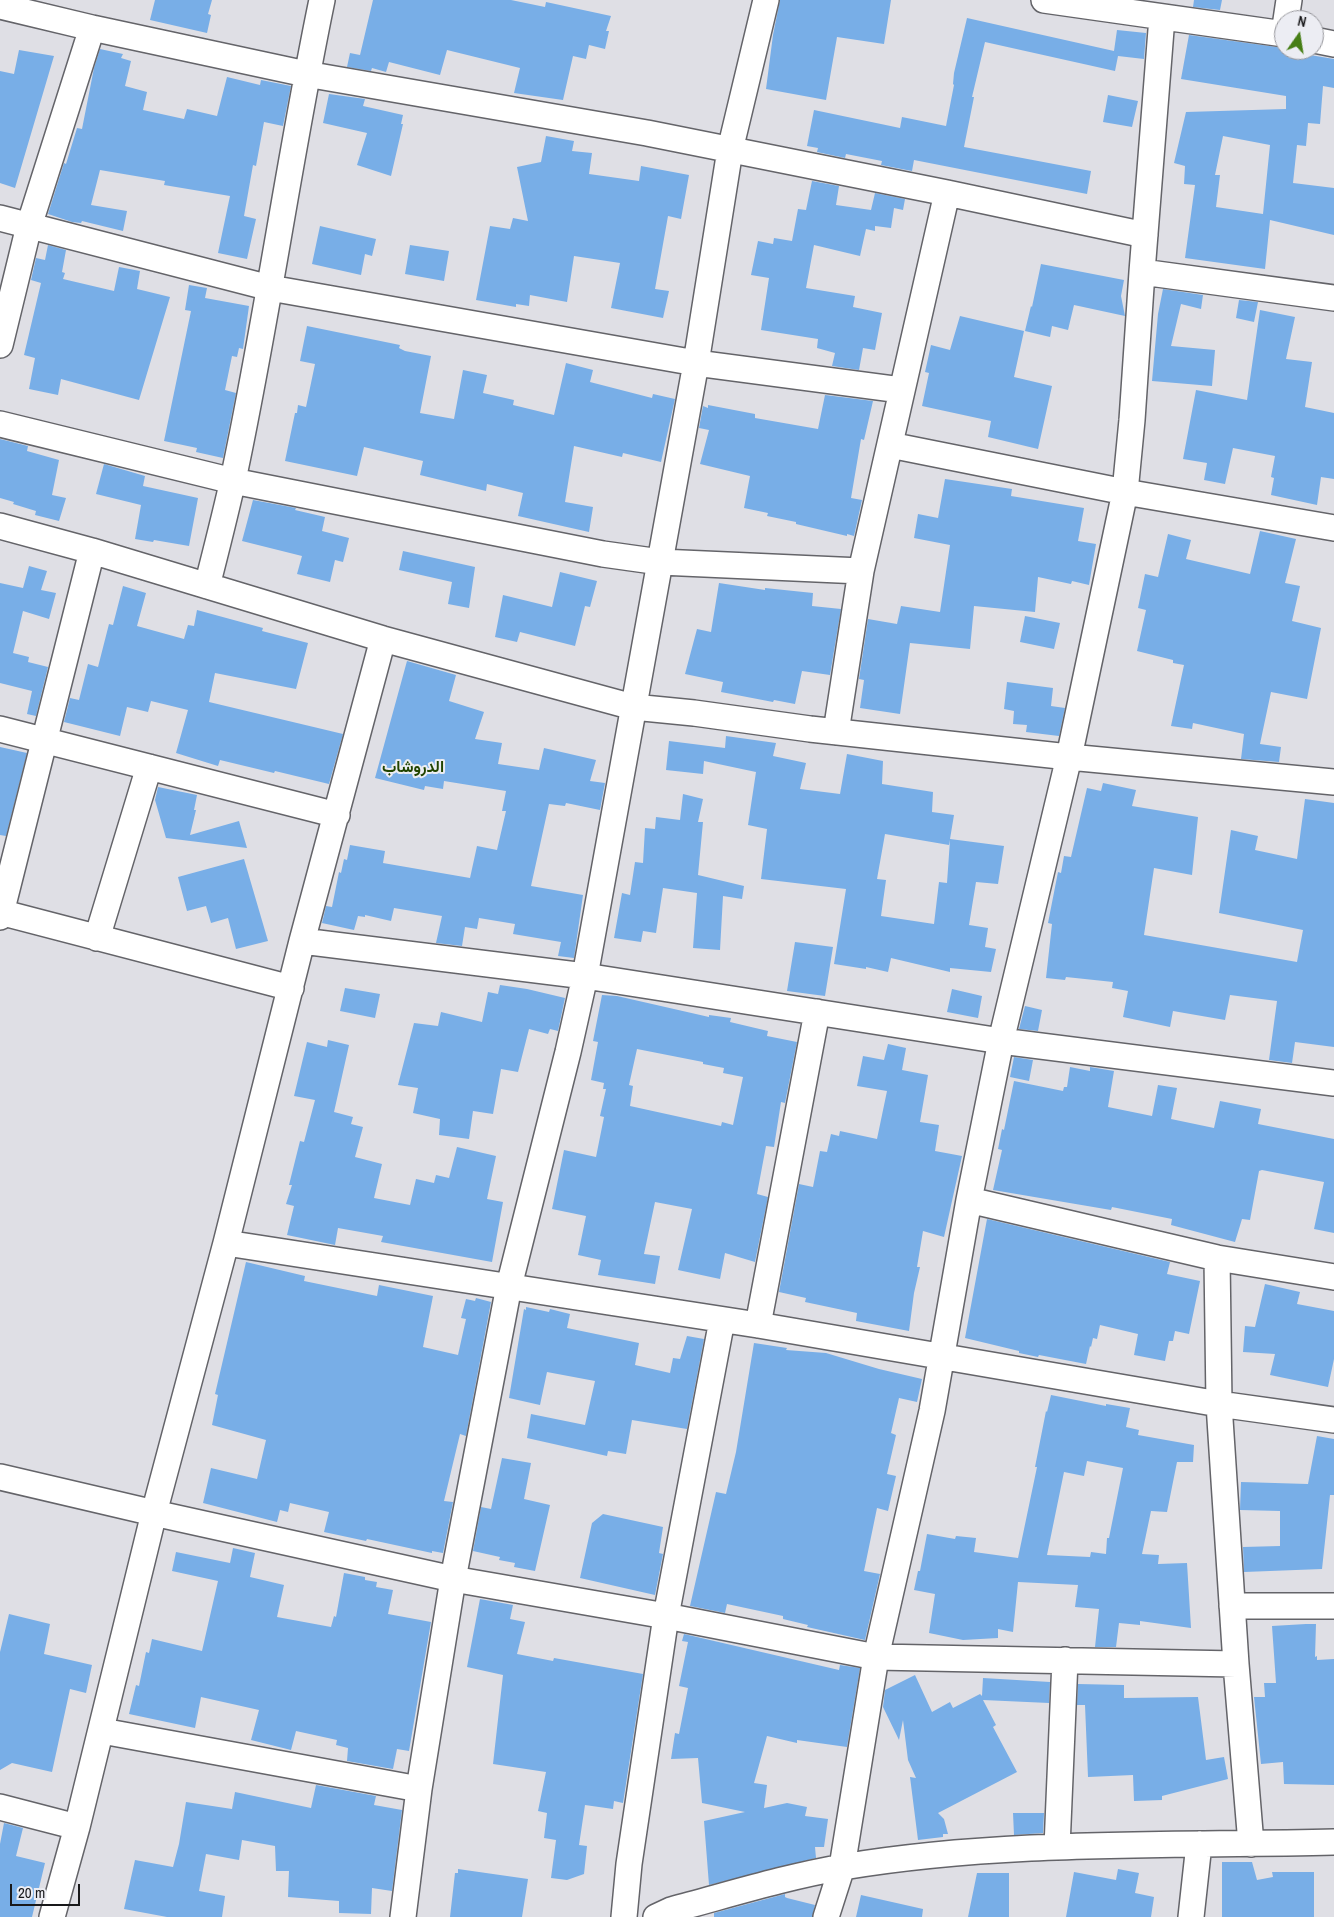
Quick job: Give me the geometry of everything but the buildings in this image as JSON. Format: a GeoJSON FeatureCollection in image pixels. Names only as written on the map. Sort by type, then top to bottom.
{"type":"FeatureCollection","features":[{"type":"Feature","properties":{"kind":"street"},"geometry":{"type":"LineString","coordinates":[[207,586],[233,481],[270,288],[306,74],[322,0]]}},
{"type":"Feature","properties":{"kind":"street"},"geometry":{"type":"LineString","coordinates":[[403,1917],[419,1789],[452,1578],[509,1286],[568,1052],[585,976],[696,364],[730,150],[766,0]]}},
{"type":"Feature","properties":{"kind":"street"},"geometry":{"type":"LineString","coordinates":[[1044,0],[1099,4],[1162,17],[1274,33]]}},
{"type":"Feature","properties":{"kind":"street"},"geometry":{"type":"LineString","coordinates":[[0,6],[92,28],[306,74],[588,122],[947,193],[1145,235]]}},
{"type":"Feature","properties":{"kind":"street"},"geometry":{"type":"LineString","coordinates":[[826,1917],[842,1867],[876,1657],[932,1410],[1001,1041],[1069,757],[1125,492],[1162,17]]}},
{"type":"Feature","properties":{"kind":"street"},"geometry":{"type":"LineString","coordinates":[[0,345],[29,226],[92,28]]}},
{"type":"Feature","properties":{"kind":"street"},"geometry":{"type":"LineString","coordinates":[[836,732],[861,571],[947,193]]}},
{"type":"Feature","properties":{"kind":"street"},"geometry":{"type":"LineString","coordinates":[[0,218],[270,288],[696,364],[901,390]]}},
{"type":"Feature","properties":{"kind":"street"},"geometry":{"type":"LineString","coordinates":[[1142,272],[1334,298]]}},
{"type":"Feature","properties":{"kind":"street"},"geometry":{"type":"LineString","coordinates":[[0,424],[233,481],[603,554],[660,562],[861,571]]}},
{"type":"Feature","properties":{"kind":"street"},"geometry":{"type":"LineString","coordinates":[[890,445],[1125,492],[1334,528]]}},
{"type":"Feature","properties":{"kind":"street"},"geometry":{"type":"LineString","coordinates":[[0,526],[92,551],[382,639],[633,707],[694,713],[836,732],[1069,757],[1334,782]]}},
{"type":"Feature","properties":{"kind":"street"},"geometry":{"type":"LineString","coordinates":[[92,551],[0,914],[291,988]]}},
{"type":"Feature","properties":{"kind":"street"},"geometry":{"type":"LineString","coordinates":[[52,1917],[102,1731],[154,1513],[226,1243],[302,941],[337,815],[382,639]]}},
{"type":"Feature","properties":{"kind":"street"},"geometry":{"type":"LineString","coordinates":[[0,729],[337,815]]}},
{"type":"Feature","properties":{"kind":"street"},"geometry":{"type":"LineString","coordinates":[[98,938],[149,767]]}},
{"type":"Feature","properties":{"kind":"street"},"geometry":{"type":"LineString","coordinates":[[302,941],[585,976],[1001,1041],[1334,1083]]}},
{"type":"Feature","properties":{"kind":"street"},"geometry":{"type":"LineString","coordinates":[[758,1325],[817,1012]]}},
{"type":"Feature","properties":{"kind":"street"},"geometry":{"type":"LineString","coordinates":[[970,1200],[1217,1258],[1334,1278]]}},
{"type":"Feature","properties":{"kind":"street"},"geometry":{"type":"LineString","coordinates":[[226,1243],[758,1325],[1218,1404],[1334,1420]]}},
{"type":"Feature","properties":{"kind":"street"},"geometry":{"type":"LineString","coordinates":[[1217,1258],[1218,1404],[1251,1844]]}},
{"type":"Feature","properties":{"kind":"street"},"geometry":{"type":"LineString","coordinates":[[624,1917],[629,1864],[666,1616],[722,1320]]}},
{"type":"Feature","properties":{"kind":"street"},"geometry":{"type":"LineString","coordinates":[[0,1477],[154,1513],[452,1578],[666,1616],[876,1657],[1236,1664]]}},
{"type":"Feature","properties":{"kind":"street"},"geometry":{"type":"LineString","coordinates":[[1232,1606],[1334,1606]]}},
{"type":"Feature","properties":{"kind":"street"},"geometry":{"type":"LineString","coordinates":[[1058,1847],[1065,1660]]}},
{"type":"Feature","properties":{"kind":"street"},"geometry":{"type":"LineString","coordinates":[[102,1731],[419,1789]]}},
{"type":"Feature","properties":{"kind":"street"},"geometry":{"type":"LineString","coordinates":[[0,1807],[77,1827]]}},
{"type":"Feature","properties":{"kind":"street"},"geometry":{"type":"LineString","coordinates":[[656,1917],[671,1910],[842,1867],[924,1856],[1058,1847],[1334,1842]]}},
{"type":"Feature","properties":{"kind":"street"},"geometry":{"type":"LineString","coordinates":[[1191,1917],[1199,1844]]}},
{"type":"Feature","properties":{"kind":"district","name":"الدروشاب"},"geometry":{"type":"Point","coordinates":[413,768]}}]}
